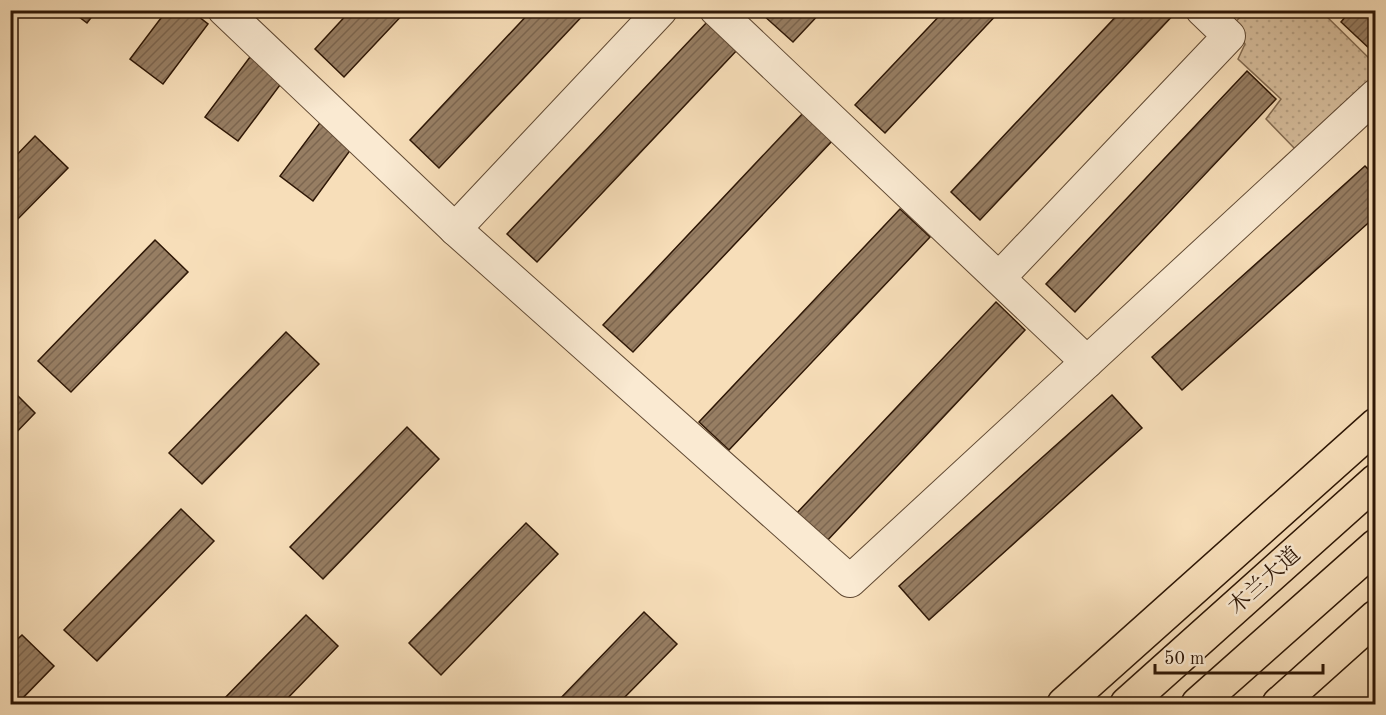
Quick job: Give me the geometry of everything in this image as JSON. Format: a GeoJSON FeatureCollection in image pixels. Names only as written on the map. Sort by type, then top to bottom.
{"type":"FeatureCollection","features":[{"type":"Feature","properties":{"kind":"main road"},"geometry":{"type":"LineString","coordinates":[[1064,705],[1376,425]]}},
{"type":"Feature","properties":{"kind":"main road","name":"木兰大道"},"geometry":{"type":"LineString","coordinates":[[1127,705],[1376,481]]}},
{"type":"Feature","properties":{"kind":"main road"},"geometry":{"type":"LineString","coordinates":[[1198,705],[1376,546]]}},
{"type":"Feature","properties":{"kind":"main road"},"geometry":{"type":"LineString","coordinates":[[1279,705],[1376,617]]}},
{"type":"Feature","properties":{"kind":"lane"},"geometry":{"type":"LineString","coordinates":[[224,10],[455,229],[850,581],[1087,362],[1372,105]]}},
{"type":"Feature","properties":{"kind":"lane"},"geometry":{"type":"LineString","coordinates":[[455,229],[661,10]]}},
{"type":"Feature","properties":{"kind":"lane"},"geometry":{"type":"LineString","coordinates":[[999,278],[1229,36],[1202,10]]}},
{"type":"Feature","properties":{"kind":"lane"},"geometry":{"type":"LineString","coordinates":[[718,11],[1087,362]]}},
{"type":"Feature","properties":{"kind":"shaded area"},"geometry":{"type":"Polygon","coordinates":[[[1247,11],[1321,11],[1375,64],[1375,86],[1297,151],[1266,119],[1281,99],[1238,59],[1245,44],[1234,23],[1247,11]]]}},
{"type":"Feature","properties":{"kind":"building"},"geometry":{"type":"Polygon","coordinates":[[[70,10],[97,10],[87,23],[70,10]]]}},
{"type":"Feature","properties":{"kind":"building"},"geometry":{"type":"Polygon","coordinates":[[[167,10],[190,10],[208,24],[163,84],[130,59],[167,10]]]}},
{"type":"Feature","properties":{"kind":"building"},"geometry":{"type":"Polygon","coordinates":[[[351,10],[407,10],[344,77],[315,49],[351,10]]]}},
{"type":"Feature","properties":{"kind":"building"},"geometry":{"type":"Polygon","coordinates":[[[532,10],[588,10],[439,168],[410,140],[532,10]]]}},
{"type":"Feature","properties":{"kind":"building"},"geometry":{"type":"Polygon","coordinates":[[[767,10],[823,10],[793,42],[763,15],[767,10]]]}},
{"type":"Feature","properties":{"kind":"building"},"geometry":{"type":"Polygon","coordinates":[[[945,10],[1001,10],[885,133],[855,105],[945,10]]]}},
{"type":"Feature","properties":{"kind":"building"},"geometry":{"type":"Polygon","coordinates":[[[1122,10],[1178,10],[980,220],[951,192],[1122,10]]]}},
{"type":"Feature","properties":{"kind":"building"},"geometry":{"type":"Polygon","coordinates":[[[1351,10],[1376,10],[1376,47],[1372,51],[1341,22],[1351,10]]]}},
{"type":"Feature","properties":{"kind":"building"},"geometry":{"type":"Polygon","coordinates":[[[708,21],[738,49],[537,262],[507,234],[708,21]]]}},
{"type":"Feature","properties":{"kind":"building"},"geometry":{"type":"Polygon","coordinates":[[[250,57],[283,81],[238,141],[205,117],[250,57]]]}},
{"type":"Feature","properties":{"kind":"building"},"geometry":{"type":"Polygon","coordinates":[[[1247,71],[1276,99],[1075,312],[1046,284],[1247,71]]]}},
{"type":"Feature","properties":{"kind":"building"},"geometry":{"type":"Polygon","coordinates":[[[804,112],[833,140],[633,352],[603,325],[804,112]]]}},
{"type":"Feature","properties":{"kind":"building"},"geometry":{"type":"Polygon","coordinates":[[[325,116],[357,141],[313,201],[280,176],[325,116]]]}},
{"type":"Feature","properties":{"kind":"building"},"geometry":{"type":"Polygon","coordinates":[[[35,136],[68,168],[10,227],[10,162],[35,136]]]}},
{"type":"Feature","properties":{"kind":"building"},"geometry":{"type":"Polygon","coordinates":[[[1365,166],[1376,177],[1376,216],[1182,390],[1152,357],[1365,166]]]}},
{"type":"Feature","properties":{"kind":"building"},"geometry":{"type":"Polygon","coordinates":[[[900,209],[930,237],[729,450],[699,422],[900,209]]]}},
{"type":"Feature","properties":{"kind":"building"},"geometry":{"type":"Polygon","coordinates":[[[155,240],[188,272],[71,392],[38,361],[155,240]]]}},
{"type":"Feature","properties":{"kind":"building"},"geometry":{"type":"Polygon","coordinates":[[[996,302],[1025,330],[825,543],[795,515],[996,302]]]}},
{"type":"Feature","properties":{"kind":"building"},"geometry":{"type":"Polygon","coordinates":[[[286,332],[319,364],[202,484],[169,453],[286,332]]]}},
{"type":"Feature","properties":{"kind":"building"},"geometry":{"type":"Polygon","coordinates":[[[12,390],[35,413],[10,439],[10,392],[12,390]]]}},
{"type":"Feature","properties":{"kind":"building"},"geometry":{"type":"Polygon","coordinates":[[[1112,395],[1142,428],[929,620],[899,586],[1112,395]]]}},
{"type":"Feature","properties":{"kind":"building"},"geometry":{"type":"Polygon","coordinates":[[[407,427],[439,459],[323,579],[290,547],[407,427]]]}},
{"type":"Feature","properties":{"kind":"building"},"geometry":{"type":"Polygon","coordinates":[[[181,509],[214,541],[97,661],[64,630],[181,509]]]}},
{"type":"Feature","properties":{"kind":"building"},"geometry":{"type":"Polygon","coordinates":[[[526,523],[558,554],[441,675],[409,643],[526,523]]]}},
{"type":"Feature","properties":{"kind":"building"},"geometry":{"type":"Polygon","coordinates":[[[644,612],[677,644],[618,704],[555,704],[644,612]]]}},
{"type":"Feature","properties":{"kind":"building"},"geometry":{"type":"Polygon","coordinates":[[[306,615],[338,646],[282,704],[219,704],[306,615]]]}},
{"type":"Feature","properties":{"kind":"building"},"geometry":{"type":"Polygon","coordinates":[[[22,635],[54,666],[17,704],[10,704],[10,646],[22,635]]]}}]}
